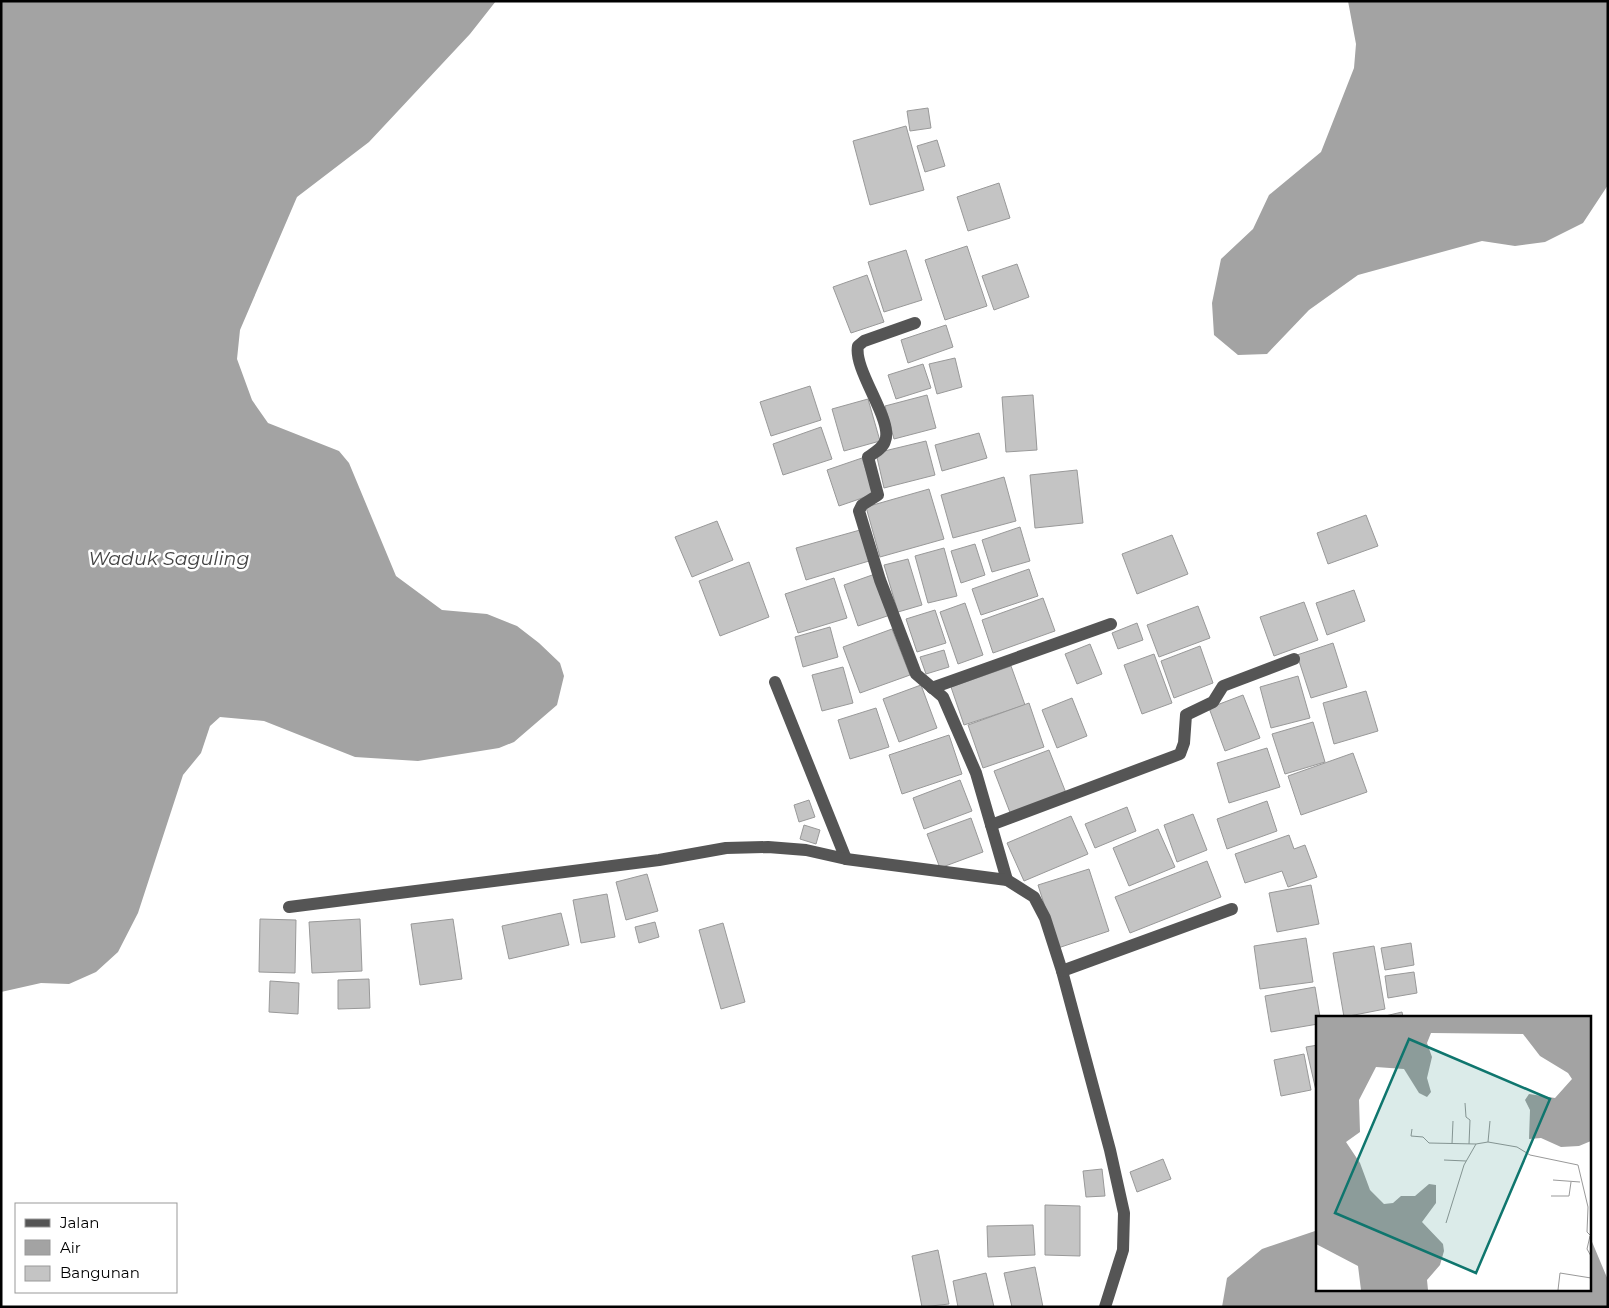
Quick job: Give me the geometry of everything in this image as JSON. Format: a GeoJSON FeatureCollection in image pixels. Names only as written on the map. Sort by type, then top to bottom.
{"type":"FeatureCollection","features":[{"type":"Feature","properties":{"kind":"street"},"geometry":{"type":"LineString","coordinates":[[915,323],[864,341],[858,346],[859,359],[884,424],[886,439],[883,445],[868,457],[878,495],[862,505],[859,511],[880,580],[916,674],[943,698],[976,773],[1007,880]]}},
{"type":"Feature","properties":{"kind":"street"},"geometry":{"type":"LineString","coordinates":[[932,688],[1111,624]]}},
{"type":"Feature","properties":{"kind":"street"},"geometry":{"type":"LineString","coordinates":[[991,825],[1180,754],[1184,743],[1186,715],[1213,702],[1224,686],[1294,659]]}},
{"type":"Feature","properties":{"kind":"street"},"geometry":{"type":"LineString","coordinates":[[775,682],[846,859]]}},
{"type":"Feature","properties":{"kind":"street"},"geometry":{"type":"LineString","coordinates":[[289,907],[659,860],[726,848],[768,847],[806,850],[846,859],[1007,880],[1034,897],[1045,918],[1062,971],[1110,1150],[1124,1213],[1124,1250],[1105,1307]]}},
{"type":"Feature","properties":{"kind":"street"},"geometry":{"type":"LineString","coordinates":[[1062,971],[1232,909]]}},
{"type":"Feature","properties":{"kind":"water","name":"Waduk Saguling"},"geometry":{"type":"Polygon","coordinates":[[[1,1],[496,1],[470,34],[369,142],[297,197],[240,330],[237,359],[252,400],[268,423],[339,451],[349,463],[396,576],[442,610],[487,614],[517,626],[560,663],[564,676],[557,705],[514,742],[499,748],[418,761],[355,757],[264,721],[220,717],[210,726],[201,753],[183,775],[138,913],[118,952],[96,972],[69,984],[41,983],[1,992],[1,1]]]}},
{"type":"Feature","properties":{"kind":"water"},"geometry":{"type":"Polygon","coordinates":[[[1348,1],[1608,1],[1608,185],[1583,223],[1545,242],[1515,246],[1482,241],[1358,275],[1309,310],[1267,354],[1238,355],[1214,335],[1212,303],[1221,259],[1253,229],[1269,195],[1321,152],[1354,68],[1356,44],[1348,1]]]}},
{"type":"Feature","properties":{"kind":"water"},"geometry":{"type":"Polygon","coordinates":[[[1316,1231],[1316,1290],[1592,1290],[1592,1242],[1608,1280],[1608,1307],[1222,1307],[1227,1278],[1262,1249],[1316,1231]]]}},
{"type":"Feature","properties":{"kind":"building"},"geometry":{"type":"Polygon","coordinates":[[[928,108],[931,128],[910,131],[907,111],[928,108]]]}},
{"type":"Feature","properties":{"kind":"building"},"geometry":{"type":"Polygon","coordinates":[[[906,126],[924,190],[870,205],[853,141],[906,126]]]}},
{"type":"Feature","properties":{"kind":"building"},"geometry":{"type":"Polygon","coordinates":[[[937,140],[945,166],[925,172],[917,146],[937,140]]]}},
{"type":"Feature","properties":{"kind":"building"},"geometry":{"type":"Polygon","coordinates":[[[999,183],[1010,218],[968,231],[957,197],[999,183]]]}},
{"type":"Feature","properties":{"kind":"building"},"geometry":{"type":"Polygon","coordinates":[[[967,246],[987,306],[945,320],[925,260],[967,246]]]}},
{"type":"Feature","properties":{"kind":"building"},"geometry":{"type":"Polygon","coordinates":[[[906,250],[922,300],[884,312],[868,262],[906,250]]]}},
{"type":"Feature","properties":{"kind":"building"},"geometry":{"type":"Polygon","coordinates":[[[1017,264],[1029,297],[994,310],[982,276],[1017,264]]]}},
{"type":"Feature","properties":{"kind":"building"},"geometry":{"type":"Polygon","coordinates":[[[867,275],[884,322],[851,333],[833,287],[867,275]]]}},
{"type":"Feature","properties":{"kind":"building"},"geometry":{"type":"Polygon","coordinates":[[[946,325],[953,347],[908,363],[901,340],[946,325]]]}},
{"type":"Feature","properties":{"kind":"building"},"geometry":{"type":"Polygon","coordinates":[[[955,358],[962,387],[937,394],[929,364],[955,358]]]}},
{"type":"Feature","properties":{"kind":"building"},"geometry":{"type":"Polygon","coordinates":[[[923,364],[931,388],[896,399],[888,375],[923,364]]]}},
{"type":"Feature","properties":{"kind":"building"},"geometry":{"type":"Polygon","coordinates":[[[810,386],[821,420],[771,436],[760,402],[810,386]]]}},
{"type":"Feature","properties":{"kind":"building"},"geometry":{"type":"Polygon","coordinates":[[[927,395],[936,428],[894,439],[885,406],[927,395]]]}},
{"type":"Feature","properties":{"kind":"building"},"geometry":{"type":"Polygon","coordinates":[[[1033,395],[1037,450],[1006,452],[1002,397],[1033,395]]]}},
{"type":"Feature","properties":{"kind":"building"},"geometry":{"type":"Polygon","coordinates":[[[868,399],[880,441],[844,451],[832,409],[868,399]]]}},
{"type":"Feature","properties":{"kind":"building"},"geometry":{"type":"Polygon","coordinates":[[[821,427],[832,459],[783,475],[773,444],[821,427]]]}},
{"type":"Feature","properties":{"kind":"building"},"geometry":{"type":"Polygon","coordinates":[[[979,433],[987,458],[942,471],[935,445],[979,433]]]}},
{"type":"Feature","properties":{"kind":"building"},"geometry":{"type":"Polygon","coordinates":[[[926,441],[935,475],[884,488],[876,453],[926,441]]]}},
{"type":"Feature","properties":{"kind":"building"},"geometry":{"type":"Polygon","coordinates":[[[862,458],[874,494],[839,506],[827,470],[862,458]]]}},
{"type":"Feature","properties":{"kind":"building"},"geometry":{"type":"Polygon","coordinates":[[[1077,470],[1083,523],[1035,528],[1030,475],[1077,470]]]}},
{"type":"Feature","properties":{"kind":"building"},"geometry":{"type":"Polygon","coordinates":[[[1004,477],[1016,521],[953,538],[941,495],[1004,477]]]}},
{"type":"Feature","properties":{"kind":"building"},"geometry":{"type":"Polygon","coordinates":[[[929,489],[944,539],[880,557],[866,507],[929,489]]]}},
{"type":"Feature","properties":{"kind":"building"},"geometry":{"type":"Polygon","coordinates":[[[1366,515],[1378,546],[1328,564],[1317,533],[1366,515]]]}},
{"type":"Feature","properties":{"kind":"building"},"geometry":{"type":"Polygon","coordinates":[[[717,521],[733,560],[692,577],[675,537],[717,521]]]}},
{"type":"Feature","properties":{"kind":"building"},"geometry":{"type":"Polygon","coordinates":[[[1020,527],[1030,561],[992,572],[982,540],[1020,527]]]}},
{"type":"Feature","properties":{"kind":"building"},"geometry":{"type":"Polygon","coordinates":[[[860,530],[869,561],[806,580],[796,548],[860,530]]]}},
{"type":"Feature","properties":{"kind":"building"},"geometry":{"type":"Polygon","coordinates":[[[1172,535],[1188,574],[1137,594],[1122,554],[1172,535]]]}},
{"type":"Feature","properties":{"kind":"building"},"geometry":{"type":"Polygon","coordinates":[[[975,544],[985,575],[961,583],[951,551],[975,544]]]}},
{"type":"Feature","properties":{"kind":"building"},"geometry":{"type":"Polygon","coordinates":[[[944,548],[957,596],[928,603],[915,556],[944,548]]]}},
{"type":"Feature","properties":{"kind":"building"},"geometry":{"type":"Polygon","coordinates":[[[908,559],[922,605],[898,612],[884,565],[908,559]]]}},
{"type":"Feature","properties":{"kind":"building"},"geometry":{"type":"Polygon","coordinates":[[[749,562],[769,617],[720,636],[699,581],[749,562]]]}},
{"type":"Feature","properties":{"kind":"building"},"geometry":{"type":"Polygon","coordinates":[[[1029,569],[1038,596],[981,615],[972,589],[1029,569]]]}},
{"type":"Feature","properties":{"kind":"building"},"geometry":{"type":"Polygon","coordinates":[[[875,574],[890,615],[858,626],[844,585],[875,574]]]}},
{"type":"Feature","properties":{"kind":"building"},"geometry":{"type":"Polygon","coordinates":[[[834,578],[847,618],[798,633],[785,594],[834,578]]]}},
{"type":"Feature","properties":{"kind":"building"},"geometry":{"type":"Polygon","coordinates":[[[1354,590],[1365,621],[1327,635],[1316,603],[1354,590]]]}},
{"type":"Feature","properties":{"kind":"building"},"geometry":{"type":"Polygon","coordinates":[[[1043,598],[1055,631],[993,653],[982,620],[1043,598]]]}},
{"type":"Feature","properties":{"kind":"building"},"geometry":{"type":"Polygon","coordinates":[[[1304,602],[1318,640],[1274,656],[1260,617],[1304,602]]]}},
{"type":"Feature","properties":{"kind":"building"},"geometry":{"type":"Polygon","coordinates":[[[965,603],[983,655],[958,664],[940,612],[965,603]]]}},
{"type":"Feature","properties":{"kind":"building"},"geometry":{"type":"Polygon","coordinates":[[[1198,606],[1210,638],[1159,657],[1147,625],[1198,606]]]}},
{"type":"Feature","properties":{"kind":"building"},"geometry":{"type":"Polygon","coordinates":[[[935,610],[946,643],[917,652],[906,619],[935,610]]]}},
{"type":"Feature","properties":{"kind":"building"},"geometry":{"type":"Polygon","coordinates":[[[1137,623],[1143,640],[1118,649],[1112,633],[1137,623]]]}},
{"type":"Feature","properties":{"kind":"building"},"geometry":{"type":"Polygon","coordinates":[[[830,627],[838,657],[803,667],[795,637],[830,627]]]}},
{"type":"Feature","properties":{"kind":"building"},"geometry":{"type":"Polygon","coordinates":[[[892,629],[910,675],[860,693],[843,647],[892,629]]]}},
{"type":"Feature","properties":{"kind":"building"},"geometry":{"type":"Polygon","coordinates":[[[1333,643],[1347,687],[1311,698],[1297,655],[1333,643]]]}},
{"type":"Feature","properties":{"kind":"building"},"geometry":{"type":"Polygon","coordinates":[[[1090,644],[1102,674],[1077,684],[1065,654],[1090,644]]]}},
{"type":"Feature","properties":{"kind":"building"},"geometry":{"type":"Polygon","coordinates":[[[1200,646],[1213,683],[1174,698],[1161,661],[1200,646]]]}},
{"type":"Feature","properties":{"kind":"building"},"geometry":{"type":"Polygon","coordinates":[[[944,650],[949,667],[926,674],[920,657],[944,650]]]}},
{"type":"Feature","properties":{"kind":"building"},"geometry":{"type":"Polygon","coordinates":[[[1154,654],[1172,703],[1142,714],[1124,665],[1154,654]]]}},
{"type":"Feature","properties":{"kind":"building"},"geometry":{"type":"Polygon","coordinates":[[[1011,666],[1025,705],[964,725],[951,687],[1011,666]]]}},
{"type":"Feature","properties":{"kind":"building"},"geometry":{"type":"Polygon","coordinates":[[[843,667],[853,703],[822,711],[812,675],[843,667]]]}},
{"type":"Feature","properties":{"kind":"building"},"geometry":{"type":"Polygon","coordinates":[[[1298,676],[1310,718],[1271,728],[1260,687],[1298,676]]]}},
{"type":"Feature","properties":{"kind":"building"},"geometry":{"type":"Polygon","coordinates":[[[921,685],[937,728],[899,742],[883,699],[921,685]]]}},
{"type":"Feature","properties":{"kind":"building"},"geometry":{"type":"Polygon","coordinates":[[[1366,691],[1378,731],[1334,744],[1323,703],[1366,691]]]}},
{"type":"Feature","properties":{"kind":"building"},"geometry":{"type":"Polygon","coordinates":[[[1243,695],[1260,738],[1225,751],[1209,708],[1243,695]]]}},
{"type":"Feature","properties":{"kind":"building"},"geometry":{"type":"Polygon","coordinates":[[[1072,698],[1087,736],[1057,748],[1042,710],[1072,698]]]}},
{"type":"Feature","properties":{"kind":"building"},"geometry":{"type":"Polygon","coordinates":[[[1029,703],[1044,747],[983,768],[968,725],[1029,703]]]}},
{"type":"Feature","properties":{"kind":"building"},"geometry":{"type":"Polygon","coordinates":[[[876,708],[889,747],[850,759],[838,720],[876,708]]]}},
{"type":"Feature","properties":{"kind":"building"},"geometry":{"type":"Polygon","coordinates":[[[1313,722],[1325,762],[1285,774],[1272,734],[1313,722]]]}},
{"type":"Feature","properties":{"kind":"building"},"geometry":{"type":"Polygon","coordinates":[[[949,735],[962,774],[902,794],[889,755],[949,735]]]}},
{"type":"Feature","properties":{"kind":"building"},"geometry":{"type":"Polygon","coordinates":[[[1267,748],[1280,787],[1229,803],[1217,763],[1267,748]]]}},
{"type":"Feature","properties":{"kind":"building"},"geometry":{"type":"Polygon","coordinates":[[[1049,750],[1066,793],[1011,815],[994,771],[1049,750]]]}},
{"type":"Feature","properties":{"kind":"building"},"geometry":{"type":"Polygon","coordinates":[[[1353,753],[1367,792],[1301,815],[1288,776],[1353,753]]]}},
{"type":"Feature","properties":{"kind":"building"},"geometry":{"type":"Polygon","coordinates":[[[960,780],[972,811],[924,829],[913,798],[960,780]]]}},
{"type":"Feature","properties":{"kind":"building"},"geometry":{"type":"Polygon","coordinates":[[[809,800],[815,817],[799,822],[794,805],[809,800]]]}},
{"type":"Feature","properties":{"kind":"building"},"geometry":{"type":"Polygon","coordinates":[[[1267,801],[1277,831],[1227,849],[1217,819],[1267,801]]]}},
{"type":"Feature","properties":{"kind":"building"},"geometry":{"type":"Polygon","coordinates":[[[1127,807],[1136,831],[1095,848],[1085,824],[1127,807]]]}},
{"type":"Feature","properties":{"kind":"building"},"geometry":{"type":"Polygon","coordinates":[[[1193,814],[1207,850],[1177,862],[1164,825],[1193,814]]]}},
{"type":"Feature","properties":{"kind":"building"},"geometry":{"type":"Polygon","coordinates":[[[1071,816],[1088,854],[1024,881],[1007,843],[1071,816]]]}},
{"type":"Feature","properties":{"kind":"building"},"geometry":{"type":"Polygon","coordinates":[[[971,818],[983,852],[940,868],[927,834],[971,818]]]}},
{"type":"Feature","properties":{"kind":"building"},"geometry":{"type":"Polygon","coordinates":[[[804,825],[820,830],[816,844],[800,839],[804,825]]]}},
{"type":"Feature","properties":{"kind":"building"},"geometry":{"type":"Polygon","coordinates":[[[1158,829],[1175,867],[1129,886],[1113,848],[1158,829]]]}},
{"type":"Feature","properties":{"kind":"building"},"geometry":{"type":"Polygon","coordinates":[[[1289,835],[1294,849],[1305,845],[1317,877],[1288,887],[1282,871],[1245,883],[1235,854],[1289,835]]]}},
{"type":"Feature","properties":{"kind":"building"},"geometry":{"type":"Polygon","coordinates":[[[1207,861],[1221,897],[1130,933],[1115,897],[1207,861]]]}},
{"type":"Feature","properties":{"kind":"building"},"geometry":{"type":"Polygon","coordinates":[[[1089,869],[1109,931],[1058,948],[1038,885],[1089,869]]]}},
{"type":"Feature","properties":{"kind":"building"},"geometry":{"type":"Polygon","coordinates":[[[647,874],[658,911],[626,920],[616,882],[647,874]]]}},
{"type":"Feature","properties":{"kind":"building"},"geometry":{"type":"Polygon","coordinates":[[[1311,885],[1319,924],[1277,932],[1269,893],[1311,885]]]}},
{"type":"Feature","properties":{"kind":"building"},"geometry":{"type":"Polygon","coordinates":[[[607,894],[615,937],[581,943],[573,900],[607,894]]]}},
{"type":"Feature","properties":{"kind":"building"},"geometry":{"type":"Polygon","coordinates":[[[561,913],[569,945],[509,959],[502,926],[561,913]]]}},
{"type":"Feature","properties":{"kind":"building"},"geometry":{"type":"Polygon","coordinates":[[[260,919],[296,920],[295,973],[259,972],[260,919]]]}},
{"type":"Feature","properties":{"kind":"building"},"geometry":{"type":"Polygon","coordinates":[[[360,919],[362,971],[312,973],[309,922],[360,919]]]}},
{"type":"Feature","properties":{"kind":"building"},"geometry":{"type":"Polygon","coordinates":[[[453,919],[462,979],[420,985],[411,924],[453,919]]]}},
{"type":"Feature","properties":{"kind":"building"},"geometry":{"type":"Polygon","coordinates":[[[655,922],[659,937],[639,943],[635,927],[655,922]]]}},
{"type":"Feature","properties":{"kind":"building"},"geometry":{"type":"Polygon","coordinates":[[[723,923],[745,1002],[721,1009],[699,930],[723,923]]]}},
{"type":"Feature","properties":{"kind":"building"},"geometry":{"type":"Polygon","coordinates":[[[1306,938],[1313,982],[1260,989],[1254,946],[1306,938]]]}},
{"type":"Feature","properties":{"kind":"building"},"geometry":{"type":"Polygon","coordinates":[[[1411,943],[1414,965],[1385,970],[1381,948],[1411,943]]]}},
{"type":"Feature","properties":{"kind":"building"},"geometry":{"type":"Polygon","coordinates":[[[1374,946],[1385,1009],[1344,1016],[1333,953],[1374,946]]]}},
{"type":"Feature","properties":{"kind":"building"},"geometry":{"type":"Polygon","coordinates":[[[1414,972],[1417,993],[1388,998],[1385,976],[1414,972]]]}},
{"type":"Feature","properties":{"kind":"building"},"geometry":{"type":"Polygon","coordinates":[[[369,979],[370,1008],[338,1009],[338,980],[369,979]]]}},
{"type":"Feature","properties":{"kind":"building"},"geometry":{"type":"Polygon","coordinates":[[[270,981],[299,983],[298,1014],[269,1012],[270,981]]]}},
{"type":"Feature","properties":{"kind":"building"},"geometry":{"type":"Polygon","coordinates":[[[1315,987],[1320,1016],[1316,1016],[1316,1024],[1271,1032],[1265,996],[1315,987]]]}},
{"type":"Feature","properties":{"kind":"building"},"geometry":{"type":"Polygon","coordinates":[[[1402,1012],[1403,1016],[1385,1016],[1402,1012]]]}},
{"type":"Feature","properties":{"kind":"building"},"geometry":{"type":"Polygon","coordinates":[[[1316,1045],[1316,1091],[1306,1047],[1316,1045]]]}},
{"type":"Feature","properties":{"kind":"building"},"geometry":{"type":"Polygon","coordinates":[[[1304,1054],[1311,1090],[1281,1096],[1274,1060],[1304,1054]]]}},
{"type":"Feature","properties":{"kind":"building"},"geometry":{"type":"Polygon","coordinates":[[[1163,1159],[1171,1179],[1137,1192],[1130,1172],[1163,1159]]]}},
{"type":"Feature","properties":{"kind":"building"},"geometry":{"type":"Polygon","coordinates":[[[1102,1169],[1105,1196],[1086,1197],[1083,1171],[1102,1169]]]}},
{"type":"Feature","properties":{"kind":"building"},"geometry":{"type":"Polygon","coordinates":[[[1045,1205],[1080,1206],[1080,1256],[1045,1255],[1045,1205]]]}},
{"type":"Feature","properties":{"kind":"building"},"geometry":{"type":"Polygon","coordinates":[[[1033,1225],[1035,1255],[988,1257],[987,1226],[1033,1225]]]}},
{"type":"Feature","properties":{"kind":"building"},"geometry":{"type":"Polygon","coordinates":[[[938,1250],[949,1304],[922,1307],[912,1256],[938,1250]]]}},
{"type":"Feature","properties":{"kind":"building"},"geometry":{"type":"Polygon","coordinates":[[[1035,1267],[1043,1307],[1012,1307],[1004,1273],[1035,1267]]]}},
{"type":"Feature","properties":{"kind":"building"},"geometry":{"type":"Polygon","coordinates":[[[986,1273],[994,1307],[958,1307],[953,1281],[986,1273]]]}}]}
